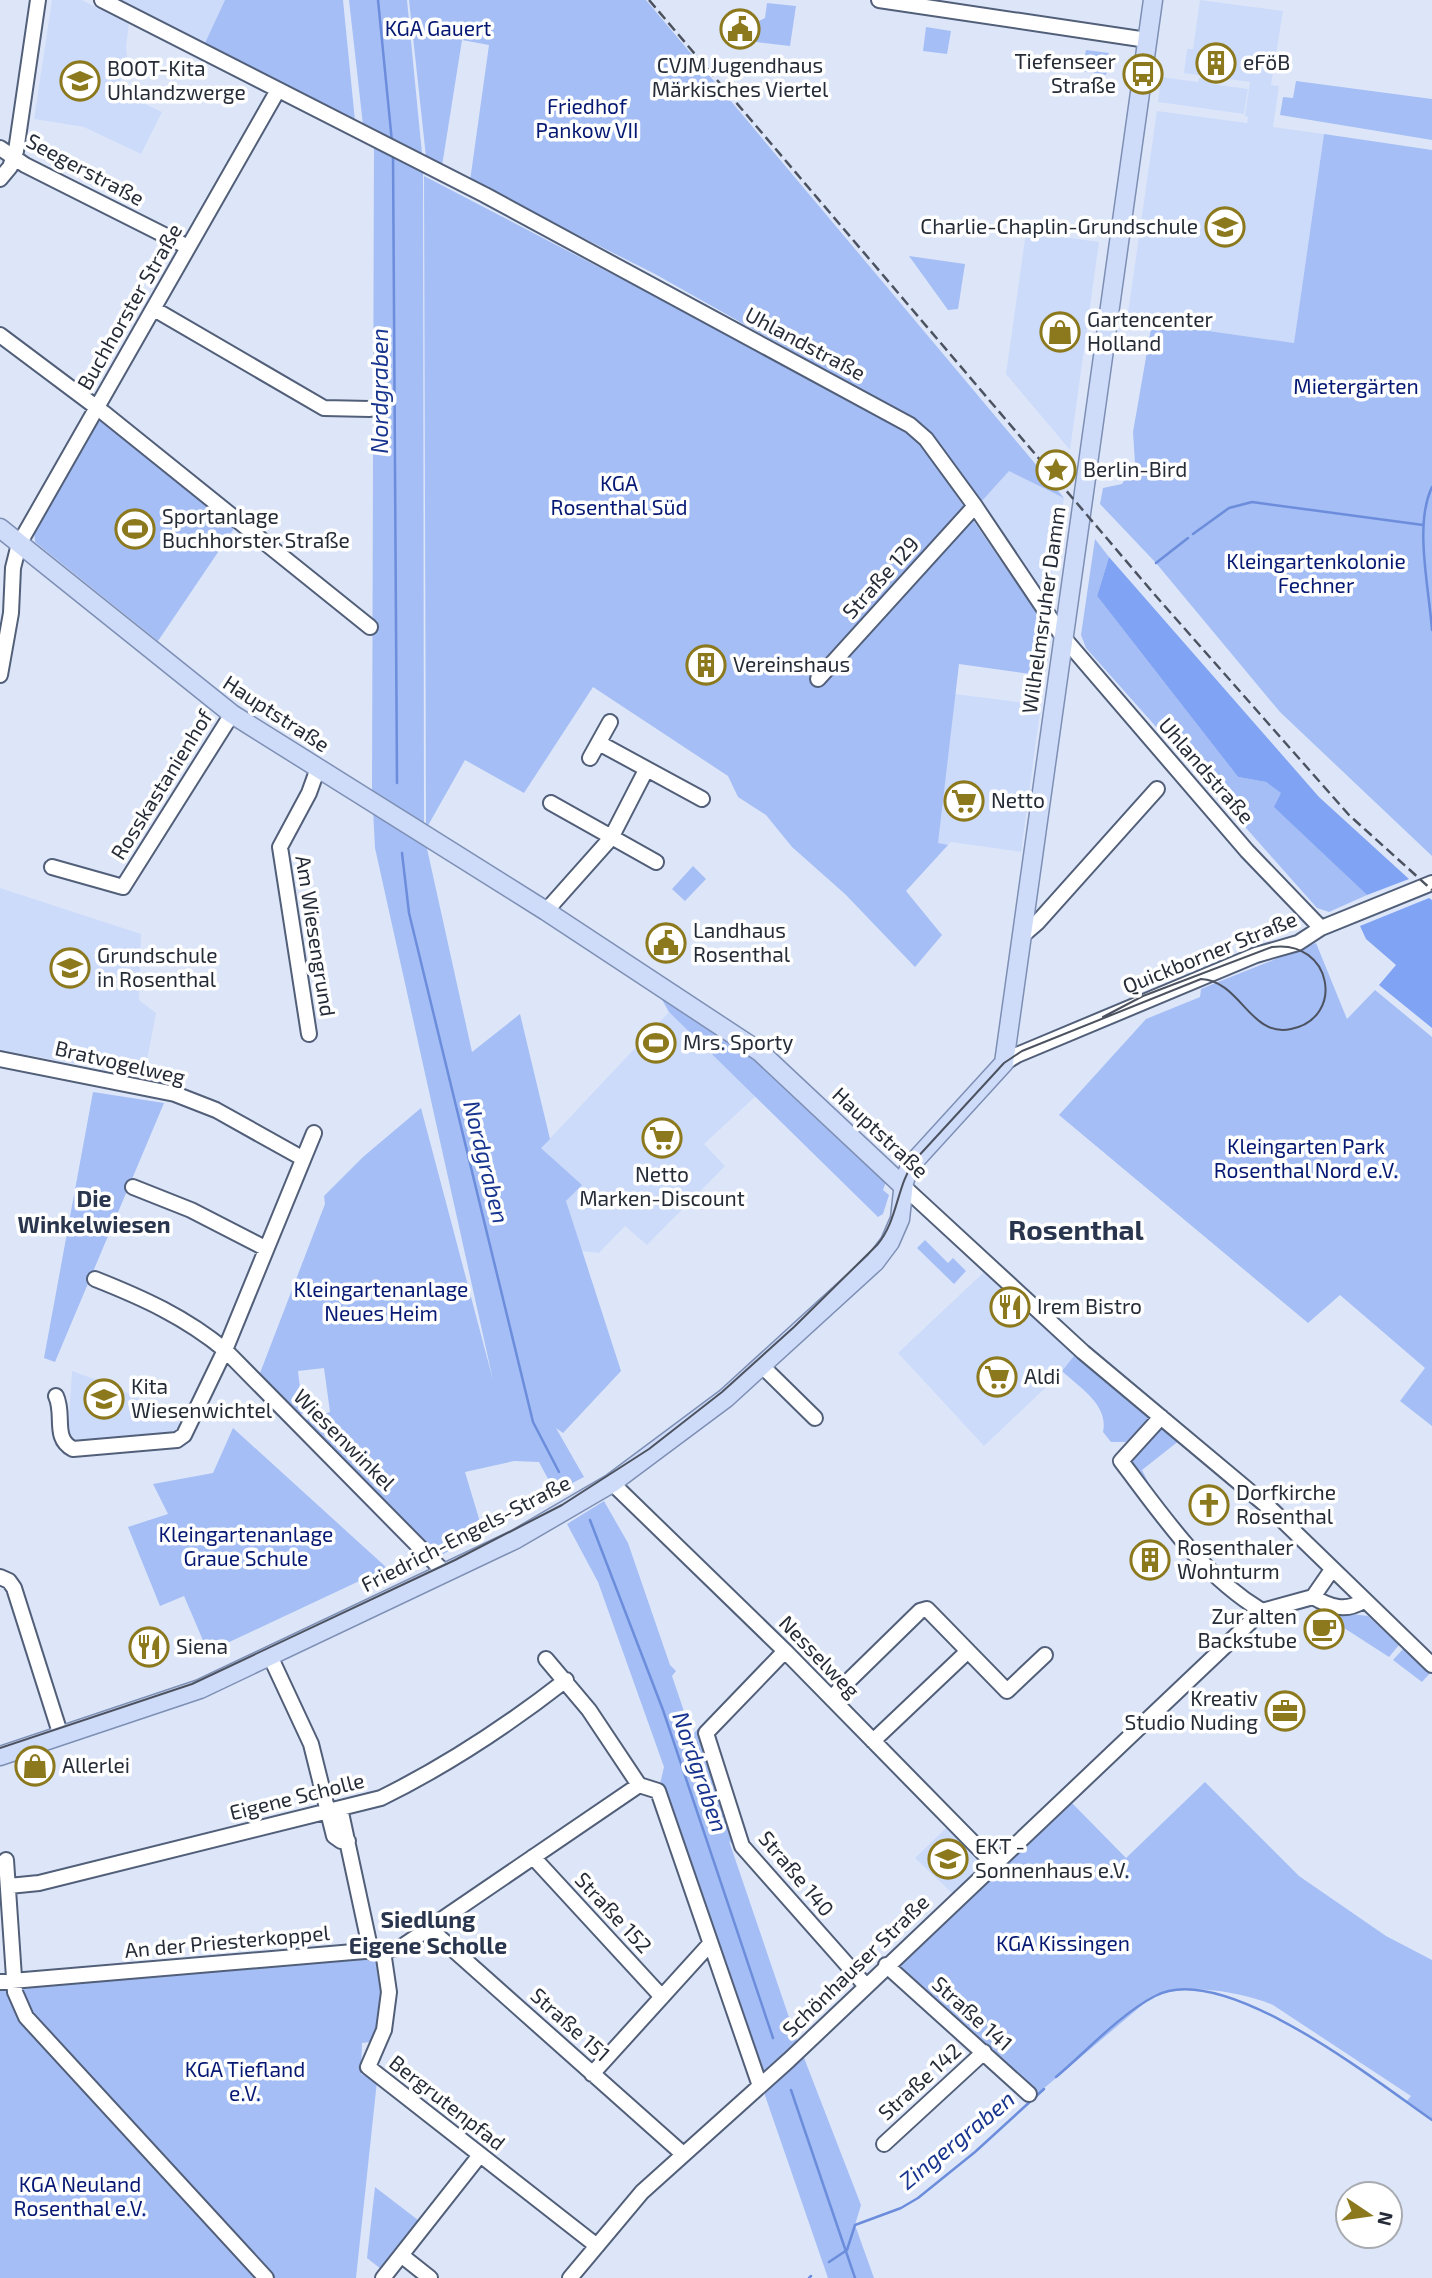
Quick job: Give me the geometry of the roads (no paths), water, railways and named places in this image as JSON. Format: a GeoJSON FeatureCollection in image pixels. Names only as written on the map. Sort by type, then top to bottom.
{"type":"FeatureCollection","features":[{"type":"Feature","properties":{"kind":"main road","name":"Wilhelmsruher Damm"},"geometry":{"type":"LineString","coordinates":[[1004,1063],[1153,0]]}},
{"type":"Feature","properties":{"kind":"main road","name":"Hauptstraße"},"geometry":{"type":"LineString","coordinates":[[0,528],[232,714],[546,911],[760,1052],[903,1186]]}},
{"type":"Feature","properties":{"kind":"main road"},"geometry":{"type":"LineString","coordinates":[[903,1186],[910,1166],[1004,1063]]}},
{"type":"Feature","properties":{"kind":"main road","name":"Friedrich-Engels-Straße"},"geometry":{"type":"LineString","coordinates":[[0,1756],[177,1698],[445,1573],[538,1527],[612,1483],[680,1435],[762,1366],[882,1253],[901,1216],[903,1186]]}},
{"type":"Feature","properties":{"kind":"street"},"geometry":{"type":"LineString","coordinates":[[0,179],[14,158],[38,0]]}},
{"type":"Feature","properties":{"kind":"street","name":"Uhlandstraße"},"geometry":{"type":"LineString","coordinates":[[102,0],[407,156],[894,414],[926,439],[975,506],[1063,637],[1253,857],[1321,928]]}},
{"type":"Feature","properties":{"kind":"street"},"geometry":{"type":"LineString","coordinates":[[878,0],[1147,40]]}},
{"type":"Feature","properties":{"kind":"street","name":"Buchhorster Straße"},"geometry":{"type":"LineString","coordinates":[[0,675],[11,613],[6,579],[19,544],[278,90]]}},
{"type":"Feature","properties":{"kind":"street","name":"Seegerstraße"},"geometry":{"type":"LineString","coordinates":[[0,148],[14,158],[188,247]]}},
{"type":"Feature","properties":{"kind":"street"},"geometry":{"type":"LineString","coordinates":[[154,309],[324,408],[370,409]]}},
{"type":"Feature","properties":{"kind":"street"},"geometry":{"type":"LineString","coordinates":[[0,335],[370,627]]}},
{"type":"Feature","properties":{"kind":"street","name":"Straße 129"},"geometry":{"type":"LineString","coordinates":[[818,679],[975,506]]}},
{"type":"Feature","properties":{"kind":"street","name":"Rosskastanienhof"},"geometry":{"type":"LineString","coordinates":[[52,867],[123,887],[232,714]]}},
{"type":"Feature","properties":{"kind":"street"},"geometry":{"type":"LineString","coordinates":[[590,758],[610,722]]}},
{"type":"Feature","properties":{"kind":"street"},"geometry":{"type":"LineString","coordinates":[[599,743],[702,799]]}},
{"type":"Feature","properties":{"kind":"street","name":"Am Wiesengrund"},"geometry":{"type":"LineString","coordinates":[[309,1034],[280,847],[303,806],[318,768]]}},
{"type":"Feature","properties":{"kind":"street"},"geometry":{"type":"LineString","coordinates":[[546,911],[611,838],[646,770]]}},
{"type":"Feature","properties":{"kind":"street"},"geometry":{"type":"LineString","coordinates":[[1022,936],[1037,923],[1157,789]]}},
{"type":"Feature","properties":{"kind":"street"},"geometry":{"type":"LineString","coordinates":[[551,803],[656,862]]}},
{"type":"Feature","properties":{"kind":"street","name":"Quickborner Straße"},"geometry":{"type":"LineString","coordinates":[[1004,1063],[1017,1055],[1256,955],[1308,939],[1321,928],[1432,883]]}},
{"type":"Feature","properties":{"kind":"street","name":"Bratvogelweg"},"geometry":{"type":"LineString","coordinates":[[0,1059],[175,1094],[216,1110],[302,1158]]}},
{"type":"Feature","properties":{"kind":"street"},"geometry":{"type":"LineString","coordinates":[[56,1396],[60,1405],[59,1434],[64,1443],[73,1449],[177,1440],[190,1426],[225,1350],[314,1133]]}},
{"type":"Feature","properties":{"kind":"street","name":"Hauptstraße"},"geometry":{"type":"LineString","coordinates":[[903,1186],[1083,1352],[1273,1511],[1432,1665]]}},
{"type":"Feature","properties":{"kind":"street"},"geometry":{"type":"LineString","coordinates":[[133,1187],[191,1210],[265,1248]]}},
{"type":"Feature","properties":{"kind":"street","name":"Wiesenwinkel"},"geometry":{"type":"LineString","coordinates":[[95,1279],[150,1301],[197,1327],[225,1350],[445,1573]]}},
{"type":"Feature","properties":{"kind":"street"},"geometry":{"type":"LineString","coordinates":[[762,1366],[815,1418]]}},
{"type":"Feature","properties":{"kind":"street"},"geometry":{"type":"LineString","coordinates":[[1161,1417],[1121,1461],[1195,1557],[1238,1596],[1262,1611]]}},
{"type":"Feature","properties":{"kind":"street","name":"Nesselweg"},"geometry":{"type":"LineString","coordinates":[[612,1483],[785,1651],[994,1864]]}},
{"type":"Feature","properties":{"kind":"street"},"geometry":{"type":"LineString","coordinates":[[1331,1570],[1310,1598],[1345,1608],[1363,1601]]}},
{"type":"Feature","properties":{"kind":"street"},"geometry":{"type":"LineString","coordinates":[[0,1577],[9,1581],[14,1588],[61,1737]]}},
{"type":"Feature","properties":{"kind":"street","name":"Schönhauser Straße"},"geometry":{"type":"LineString","coordinates":[[570,2278],[642,2192],[760,2086],[1262,1611],[1310,1598]]}},
{"type":"Feature","properties":{"kind":"street"},"geometry":{"type":"LineString","coordinates":[[831,1698],[920,1611],[931,1611],[1007,1692],[1045,1656]]}},
{"type":"Feature","properties":{"kind":"street","name":"Straße 140"},"geometry":{"type":"LineString","coordinates":[[785,1651],[706,1733],[742,1846],[866,1986]]}},
{"type":"Feature","properties":{"kind":"street"},"geometry":{"type":"LineString","coordinates":[[873,1741],[968,1651]]}},
{"type":"Feature","properties":{"kind":"street"},"geometry":{"type":"LineString","coordinates":[[270,1656],[311,1744],[334,1810],[334,1836],[341,1841],[348,1841],[377,1951]]}},
{"type":"Feature","properties":{"kind":"street"},"geometry":{"type":"LineString","coordinates":[[546,1659],[566,1680],[639,1785],[657,1791],[760,2086]]}},
{"type":"Feature","properties":{"kind":"street","name":"Eigene Scholle"},"geometry":{"type":"LineString","coordinates":[[9,1886],[39,1883],[381,1798],[426,1776],[498,1732],[566,1680]]}},
{"type":"Feature","properties":{"kind":"street","name":"An der Priesterkoppel"},"geometry":{"type":"LineString","coordinates":[[0,1982],[400,1948],[639,1785]]}},
{"type":"Feature","properties":{"kind":"street","name":"Straße 152"},"geometry":{"type":"LineString","coordinates":[[533,1857],[662,1997]]}},
{"type":"Feature","properties":{"kind":"street"},"geometry":{"type":"LineString","coordinates":[[6,1860],[15,1992],[26,2017],[266,2278]]}},
{"type":"Feature","properties":{"kind":"street","name":"Straße 151"},"geometry":{"type":"LineString","coordinates":[[429,1928],[683,2154]]}},
{"type":"Feature","properties":{"kind":"street"},"geometry":{"type":"LineString","coordinates":[[593,2074],[709,1945]]}},
{"type":"Feature","properties":{"kind":"street","name":"Bergrutenpfad"},"geometry":{"type":"LineString","coordinates":[[377,1951],[389,1983],[381,2044],[368,2061],[368,2067],[597,2246]]}},
{"type":"Feature","properties":{"kind":"street","name":"Straße 141"},"geometry":{"type":"LineString","coordinates":[[886,1965],[1029,2094]]}},
{"type":"Feature","properties":{"kind":"street","name":"Straße 142"},"geometry":{"type":"LineString","coordinates":[[884,2144],[984,2052]]}},
{"type":"Feature","properties":{"kind":"street"},"geometry":{"type":"LineString","coordinates":[[383,2278],[480,2155]]}},
{"type":"Feature","properties":{"kind":"street"},"geometry":{"type":"LineString","coordinates":[[401,2255],[430,2278]]}},
{"type":"Feature","properties":{"kind":"waterway","name":"Nordgraben"},"geometry":{"type":"LineString","coordinates":[[378,0],[392,142]]}},
{"type":"Feature","properties":{"kind":"waterway","name":"Nordgraben"},"geometry":{"type":"LineString","coordinates":[[393,153],[397,783]]}},
{"type":"Feature","properties":{"kind":"waterway"},"geometry":{"type":"LineString","coordinates":[[1432,487],[1427,502],[1423,537],[1432,630]]}},
{"type":"Feature","properties":{"kind":"waterway"},"geometry":{"type":"LineString","coordinates":[[1193,534],[1229,508],[1252,502],[1423,525]]}},
{"type":"Feature","properties":{"kind":"waterway"},"geometry":{"type":"LineString","coordinates":[[1156,563],[1188,538]]}},
{"type":"Feature","properties":{"kind":"waterway","name":"Nordgraben"},"geometry":{"type":"LineString","coordinates":[[402,853],[409,913],[533,1422],[559,1472]]}},
{"type":"Feature","properties":{"kind":"waterway","name":"Nordgraben"},"geometry":{"type":"LineString","coordinates":[[590,1520],[663,1710],[773,2038]]}},
{"type":"Feature","properties":{"kind":"waterway"},"geometry":{"type":"LineString","coordinates":[[1056,2077],[1116,2023],[1142,2004],[1155,1996],[1184,1989],[1219,1994],[1258,2009],[1298,2030],[1338,2054],[1432,2120]]}},
{"type":"Feature","properties":{"kind":"waterway","name":"Zingergraben"},"geometry":{"type":"LineString","coordinates":[[829,2262],[847,2250],[855,2225],[901,2208],[918,2198],[975,2152],[1044,2089]]}},
{"type":"Feature","properties":{"kind":"waterway","name":"Nordgraben"},"geometry":{"type":"LineString","coordinates":[[791,2090],[855,2278]]}},
{"type":"Feature","properties":{"kind":"tram line"},"geometry":{"type":"LineString","coordinates":[[0,1748],[192,1684],[455,1560],[562,1505],[649,1449],[722,1392],[794,1327],[877,1245],[889,1225],[914,1161],[1004,1063],[1022,1051],[1201,979],[1215,982],[1226,989],[1265,1025],[1277,1030],[1291,1029],[1308,1022],[1320,1010],[1325,996],[1325,981],[1319,967],[1308,955],[1292,948],[1272,947],[1143,996],[1103,1017]]}},
{"type":"Feature","properties":{"kind":"railway"},"geometry":{"type":"LineString","coordinates":[[649,0],[1155,595],[1349,815],[1432,890]]}},
{"type":"Feature","properties":{"kind":"place","name":"CVJM Jugendhaus Märkisches Viertel"},"geometry":{"type":"Point","coordinates":[740,29]}},
{"type":"Feature","properties":{"kind":"place","name":"eFöB"},"geometry":{"type":"Point","coordinates":[1216,63]}},
{"type":"Feature","properties":{"kind":"place","name":"Tiefenseer Straße"},"geometry":{"type":"Point","coordinates":[1143,74]}},
{"type":"Feature","properties":{"kind":"place","name":"BOOT-Kita Uhlandzwerge"},"geometry":{"type":"Point","coordinates":[80,81]}},
{"type":"Feature","properties":{"kind":"place","name":"Charlie-Chaplin-Grundschule"},"geometry":{"type":"Point","coordinates":[1225,227]}},
{"type":"Feature","properties":{"kind":"place","name":"Gartencenter Holland"},"geometry":{"type":"Point","coordinates":[1060,332]}},
{"type":"Feature","properties":{"kind":"place","name":"Berlin-Bird"},"geometry":{"type":"Point","coordinates":[1056,470]}},
{"type":"Feature","properties":{"kind":"place","name":"Sportanlage Buchhorster Straße"},"geometry":{"type":"Point","coordinates":[135,529]}},
{"type":"Feature","properties":{"kind":"place","name":"Vereinshaus"},"geometry":{"type":"Point","coordinates":[706,665]}},
{"type":"Feature","properties":{"kind":"place","name":"Netto"},"geometry":{"type":"Point","coordinates":[964,801]}},
{"type":"Feature","properties":{"kind":"place","name":"Landhaus Rosenthal"},"geometry":{"type":"Point","coordinates":[666,943]}},
{"type":"Feature","properties":{"kind":"place","name":"Grundschule in Rosenthal"},"geometry":{"type":"Point","coordinates":[70,968]}},
{"type":"Feature","properties":{"kind":"place","name":"Mrs. Sporty"},"geometry":{"type":"Point","coordinates":[656,1043]}},
{"type":"Feature","properties":{"kind":"place","name":"Netto Marken-Discount"},"geometry":{"type":"Point","coordinates":[662,1138]}},
{"type":"Feature","properties":{"kind":"place","name":"Irem Bistro"},"geometry":{"type":"Point","coordinates":[1010,1307]}},
{"type":"Feature","properties":{"kind":"place","name":"Aldi"},"geometry":{"type":"Point","coordinates":[997,1377]}},
{"type":"Feature","properties":{"kind":"place","name":"Kita Wiesenwichtel"},"geometry":{"type":"Point","coordinates":[104,1399]}},
{"type":"Feature","properties":{"kind":"place","name":"Dorfkirche Rosenthal"},"geometry":{"type":"Point","coordinates":[1209,1505]}},
{"type":"Feature","properties":{"kind":"place","name":"Rosenthaler Wohnturm"},"geometry":{"type":"Point","coordinates":[1150,1560]}},
{"type":"Feature","properties":{"kind":"place","name":"Zur alten Backstube"},"geometry":{"type":"Point","coordinates":[1324,1629]}},
{"type":"Feature","properties":{"kind":"place","name":"Siena"},"geometry":{"type":"Point","coordinates":[149,1647]}},
{"type":"Feature","properties":{"kind":"place","name":"Kreativ Studio Nuding"},"geometry":{"type":"Point","coordinates":[1285,1711]}},
{"type":"Feature","properties":{"kind":"place","name":"Allerlei"},"geometry":{"type":"Point","coordinates":[35,1766]}},
{"type":"Feature","properties":{"kind":"place","name":"EKT - Sonnenhaus e.V."},"geometry":{"type":"Point","coordinates":[948,1859]}},
{"type":"Feature","properties":{"kind":"district","name":"Die Winkelwiesen"},"geometry":{"type":"Point","coordinates":[94,1212]}},
{"type":"Feature","properties":{"kind":"district","name":"Rosenthal"},"geometry":{"type":"Point","coordinates":[1076,1230]}},
{"type":"Feature","properties":{"kind":"district","name":"Siedlung Eigene Scholle"},"geometry":{"type":"Point","coordinates":[428,1933]}},
{"type":"Feature","properties":{"kind":"park label","name":"KGA Gauert"},"geometry":{"type":"Point","coordinates":[438,29]}},
{"type":"Feature","properties":{"kind":"park label","name":"Friedhof Pankow VII"},"geometry":{"type":"Point","coordinates":[587,119]}},
{"type":"Feature","properties":{"kind":"park label","name":"Mietergärten"},"geometry":{"type":"Point","coordinates":[1356,387]}},
{"type":"Feature","properties":{"kind":"park label","name":"KGA Rosenthal Süd"},"geometry":{"type":"Point","coordinates":[619,496]}},
{"type":"Feature","properties":{"kind":"park label","name":"Kleingartenkolonie Fechner"},"geometry":{"type":"Point","coordinates":[1316,574]}},
{"type":"Feature","properties":{"kind":"park label","name":"Kleingarten Park Rosenthal Nord e.V."},"geometry":{"type":"Point","coordinates":[1306,1159]}},
{"type":"Feature","properties":{"kind":"park label","name":"Kleingartenanlage Neues Heim"},"geometry":{"type":"Point","coordinates":[381,1302]}},
{"type":"Feature","properties":{"kind":"park label","name":"Kleingartenanlage Graue Schule"},"geometry":{"type":"Point","coordinates":[246,1547]}},
{"type":"Feature","properties":{"kind":"park label","name":"KGA Kissingen"},"geometry":{"type":"Point","coordinates":[1063,1944]}},
{"type":"Feature","properties":{"kind":"park label","name":"KGA Tiefland e.V."},"geometry":{"type":"Point","coordinates":[245,2082]}},
{"type":"Feature","properties":{"kind":"park label","name":"KGA Neuland Rosenthal e.V."},"geometry":{"type":"Point","coordinates":[80,2197]}}]}
